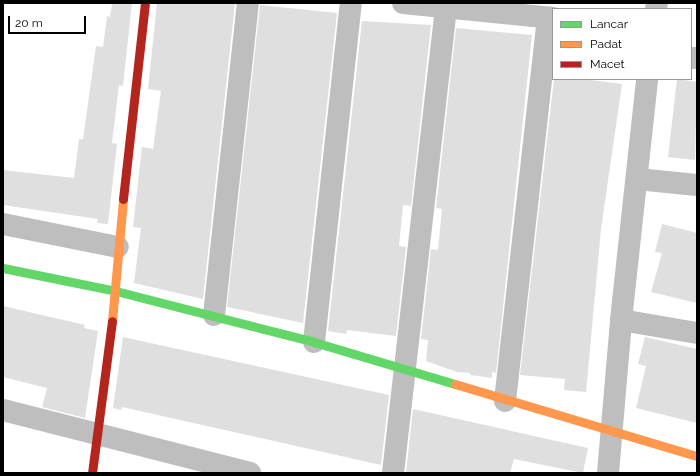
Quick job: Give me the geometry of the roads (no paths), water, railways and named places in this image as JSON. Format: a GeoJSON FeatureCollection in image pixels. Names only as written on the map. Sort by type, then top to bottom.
{"type":"FeatureCollection","features":[{"type":"Feature","properties":{"kind":"street"},"geometry":{"type":"LineString","coordinates":[[92,473],[95,435],[116,292],[118,247],[145,3]]}},
{"type":"Feature","properties":{"kind":"street"},"geometry":{"type":"LineString","coordinates":[[214,315],[248,3]]}},
{"type":"Feature","properties":{"kind":"street"},"geometry":{"type":"LineString","coordinates":[[314,342],[351,3]]}},
{"type":"Feature","properties":{"kind":"street"},"geometry":{"type":"LineString","coordinates":[[403,3],[551,18],[505,401]]}},
{"type":"Feature","properties":{"kind":"street"},"geometry":{"type":"LineString","coordinates":[[393,473],[446,7]]}},
{"type":"Feature","properties":{"kind":"street"},"geometry":{"type":"LineString","coordinates":[[608,473],[610,432],[621,320],[648,80]]}},
{"type":"Feature","properties":{"kind":"street"},"geometry":{"type":"LineString","coordinates":[[637,179],[697,185]]}},
{"type":"Feature","properties":{"kind":"street"},"geometry":{"type":"LineString","coordinates":[[3,224],[118,247]]}},
{"type":"Feature","properties":{"kind":"street"},"geometry":{"type":"LineString","coordinates":[[3,268],[214,315],[314,342],[404,367],[505,401],[697,456]]}},
{"type":"Feature","properties":{"kind":"street"},"geometry":{"type":"LineString","coordinates":[[621,320],[697,333]]}},
{"type":"Feature","properties":{"kind":"street"},"geometry":{"type":"LineString","coordinates":[[3,410],[95,435],[250,473]]}}]}
